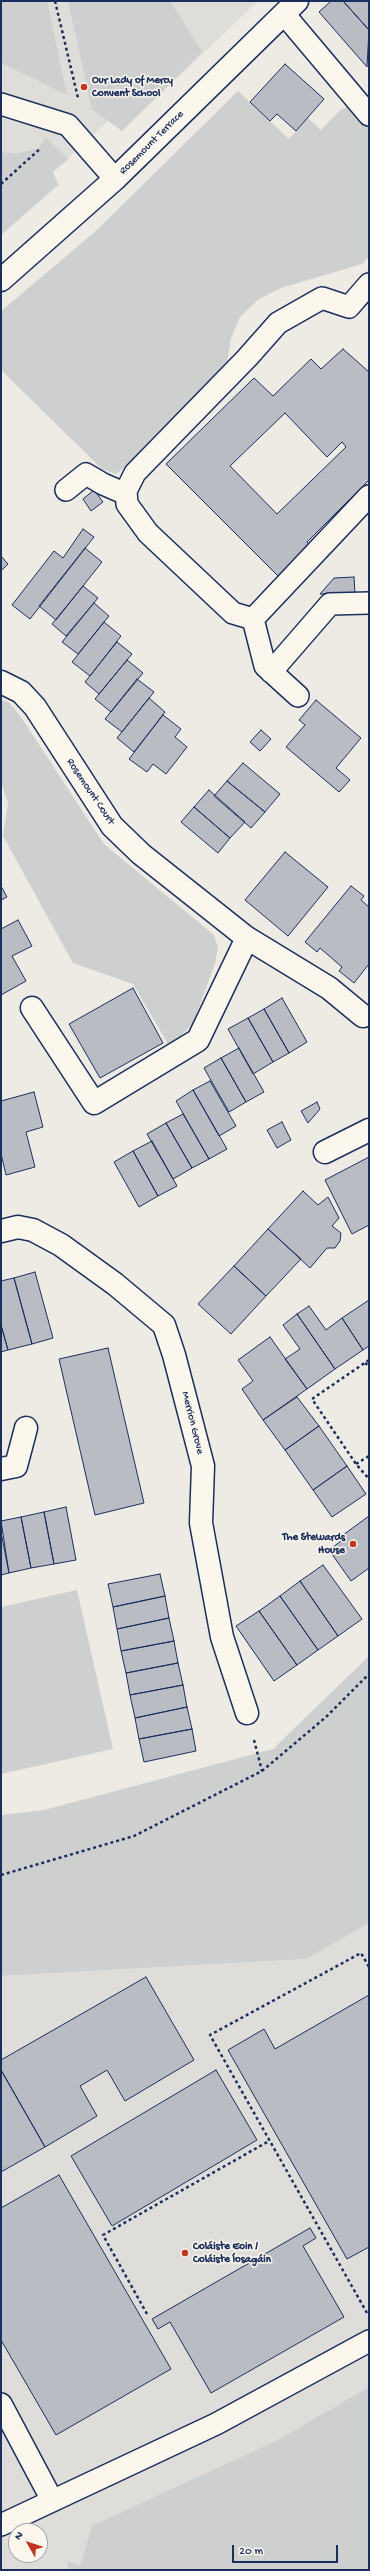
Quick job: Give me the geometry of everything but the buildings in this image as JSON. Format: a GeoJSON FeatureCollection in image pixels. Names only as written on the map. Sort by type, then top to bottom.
{"type":"FeatureCollection","features":[{"type":"Feature","properties":{"kind":"street","name":"Rosemount Terrace"},"geometry":{"type":"LineString","coordinates":[[1,280],[116,179],[291,7]]}},
{"type":"Feature","properties":{"kind":"street","name":"Rosemount Court"},"geometry":{"type":"LineString","coordinates":[[1,682],[21,692],[35,708],[112,826],[141,854],[247,938],[329,988],[363,1016]]}},
{"type":"Feature","properties":{"kind":"street"},"geometry":{"type":"LineString","coordinates":[[32,1008],[94,1102],[198,1040],[247,938]]}},
{"type":"Feature","properties":{"kind":"street"},"geometry":{"type":"LineString","coordinates":[[325,1152],[369,1130]]}},
{"type":"Feature","properties":{"kind":"street","name":"Merrion Grove"},"geometry":{"type":"LineString","coordinates":[[1,1231],[18,1227],[33,1230],[61,1245],[115,1284],[164,1325],[174,1355],[203,1466],[201,1523],[222,1637],[247,1713]]}},
{"type":"Feature","properties":{"kind":"street"},"geometry":{"type":"LineString","coordinates":[[1,1469],[16,1466],[26,1428]]}},
{"type":"Feature","properties":{"kind":"lane"},"geometry":{"type":"LineString","coordinates":[[291,7],[369,115]]}},
{"type":"Feature","properties":{"kind":"lane"},"geometry":{"type":"LineString","coordinates":[[1,104],[68,125],[116,179]]}},
{"type":"Feature","properties":{"kind":"lane"},"geometry":{"type":"LineString","coordinates":[[253,619],[233,613],[148,533],[127,504],[126,491],[136,473],[248,358],[278,323],[322,298],[349,307],[369,284]]}},
{"type":"Feature","properties":{"kind":"lane"},"geometry":{"type":"LineString","coordinates":[[66,490],[86,474],[119,491],[126,491]]}},
{"type":"Feature","properties":{"kind":"lane"},"geometry":{"type":"LineString","coordinates":[[253,619],[369,496]]}},
{"type":"Feature","properties":{"kind":"lane"},"geometry":{"type":"LineString","coordinates":[[271,672],[330,604],[369,603]]}},
{"type":"Feature","properties":{"kind":"lane"},"geometry":{"type":"LineString","coordinates":[[253,619],[264,666],[298,696]]}},
{"type":"Feature","properties":{"kind":"lane"},"geometry":{"type":"LineString","coordinates":[[1,2525],[216,2424],[369,2341]]}},
{"type":"Feature","properties":{"kind":"lane"},"geometry":{"type":"LineString","coordinates":[[1,2404],[52,2500]]}},
{"type":"Feature","properties":{"kind":"path"},"geometry":{"type":"LineString","coordinates":[[369,1360],[312,1399],[356,1464],[369,1479]]}},
{"type":"Feature","properties":{"kind":"path"},"geometry":{"type":"LineString","coordinates":[[365,1363],[369,1366]]}},
{"type":"Feature","properties":{"kind":"path"},"geometry":{"type":"LineString","coordinates":[[356,1464],[369,1456]]}},
{"type":"Feature","properties":{"kind":"path"},"geometry":{"type":"LineString","coordinates":[[1,1875],[134,1836],[262,1771],[326,1717],[369,1674]]}},
{"type":"Feature","properties":{"kind":"path"},"geometry":{"type":"LineString","coordinates":[[369,1967],[361,1953],[210,2035],[369,2317]]}},
{"type":"Feature","properties":{"kind":"path"},"geometry":{"type":"LineString","coordinates":[[147,2314],[103,2235],[269,2141]]}},
{"type":"Feature","properties":{"kind":"shaded area","name":"Our Lady of Mercy Convent School"},"geometry":{"type":"Polygon","coordinates":[[[1,1],[258,1],[122,131],[108,121],[53,172],[58,185],[1,235],[1,1]]]}},
{"type":"Feature","properties":{"kind":"shaded area"},"geometry":{"type":"Polygon","coordinates":[[[1,1],[47,1],[67,95],[1,63],[1,1]]]}},
{"type":"Feature","properties":{"kind":"shaded area"},"geometry":{"type":"Polygon","coordinates":[[[68,1],[170,1],[202,52],[122,131],[92,109],[68,1]]]}},
{"type":"Feature","properties":{"kind":"shaded area"},"geometry":{"type":"Polygon","coordinates":[[[238,91],[289,139],[308,118],[321,130],[340,110],[351,105],[364,117],[369,126],[369,257],[362,264],[281,288],[259,299],[240,317],[231,338],[226,369],[140,455],[116,474],[102,469],[1,370],[1,311],[96,231],[238,91]]]}},
{"type":"Feature","properties":{"kind":"shaded area"},"geometry":{"type":"Polygon","coordinates":[[[45,137],[68,159],[53,172],[58,185],[1,235],[1,152],[15,154],[39,148],[45,137]]]}},
{"type":"Feature","properties":{"kind":"shaded area"},"geometry":{"type":"Polygon","coordinates":[[[1,700],[10,703],[23,720],[104,844],[214,935],[218,947],[215,964],[193,1023],[182,1035],[168,1044],[133,984],[73,963],[3,836],[8,803],[1,781],[1,700]]]}},
{"type":"Feature","properties":{"kind":"shaded area"},"geometry":{"type":"Polygon","coordinates":[[[77,1590],[113,1749],[1,1774],[1,1607],[77,1590]]]}},
{"type":"Feature","properties":{"kind":"shaded area"},"geometry":{"type":"Polygon","coordinates":[[[369,1656],[369,1923],[306,1959],[1,1976],[1,1815],[44,1810],[273,1749],[369,1656]]]}},
{"type":"Feature","properties":{"kind":"shaded area","name":"Coláiste Eoin / Coláiste Íosagáin"},"geometry":{"type":"Polygon","coordinates":[[[369,1923],[369,2570],[1,2570],[1,1976],[306,1959],[369,1923]]]}},
{"type":"Feature","properties":{"kind":"shaded area"},"geometry":{"type":"Polygon","coordinates":[[[369,2387],[369,2570],[67,2570],[68,2561],[80,2566],[92,2526],[280,2439],[369,2387]]]}},
{"type":"Feature","properties":{"kind":"place","name":"Our Lady of Mercy Convent School"},"geometry":{"type":"Point","coordinates":[84,87]}},
{"type":"Feature","properties":{"kind":"place","name":"The Stewards House"},"geometry":{"type":"Point","coordinates":[353,1544]}},
{"type":"Feature","properties":{"kind":"place","name":"Coláiste Eoin / Coláiste Íosagáin"},"geometry":{"type":"Point","coordinates":[185,2253]}}]}
